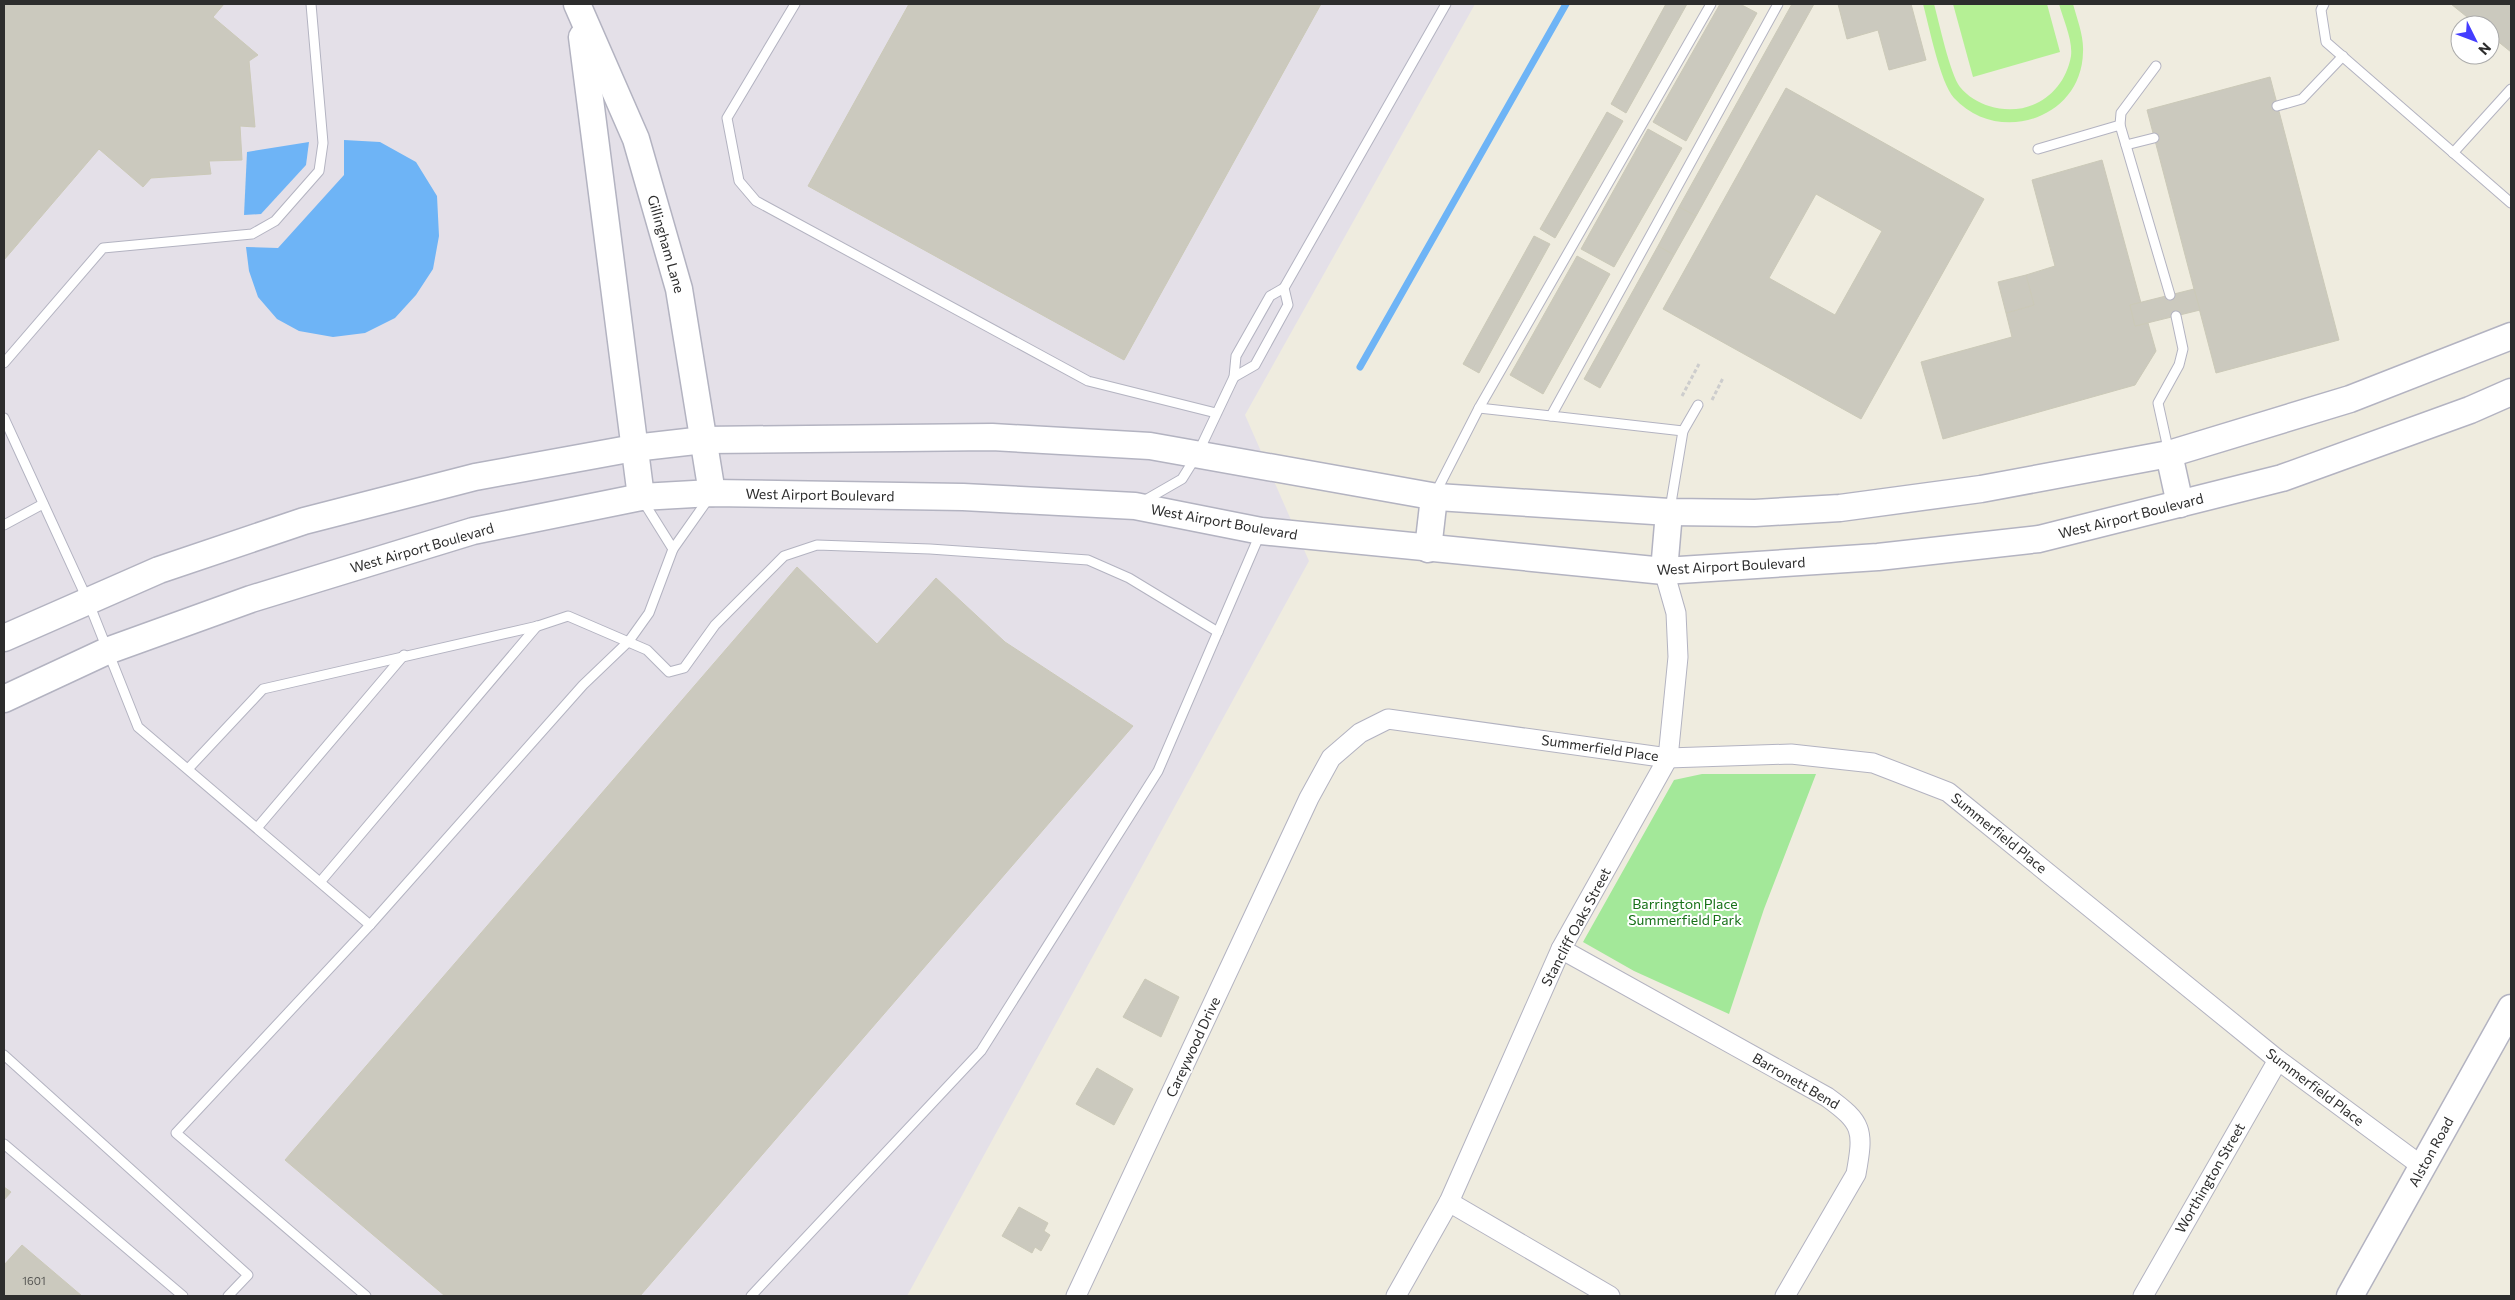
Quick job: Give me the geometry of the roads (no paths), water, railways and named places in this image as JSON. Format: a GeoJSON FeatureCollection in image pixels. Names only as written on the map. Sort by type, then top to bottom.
{"type":"FeatureCollection","features":[{"type":"Feature","properties":{"kind":"main road","name":"Gillingham Lane"},"geometry":{"type":"LineString","coordinates":[[582,5],[636,139],[679,289],[712,493]]}},
{"type":"Feature","properties":{"kind":"main road","name":"Gillingham Lane"},"geometry":{"type":"LineString","coordinates":[[582,5],[640,496]]}},
{"type":"Feature","properties":{"kind":"main road"},"geometry":{"type":"LineString","coordinates":[[4,638],[159,570],[304,521],[475,477],[634,448],[704,440],[992,437],[1150,446],[1434,497],[1669,512],[1755,513],[1840,508],[1981,489],[2169,454],[2350,399],[2511,336]]}},
{"type":"Feature","properties":{"kind":"main road","name":"West Airport Boulevard"},"geometry":{"type":"LineString","coordinates":[[4,699],[107,651],[251,600],[473,531],[640,496],[712,493],[963,497],[1136,506],[1261,531],[1664,571],[1878,557],[2038,539],[2282,478],[2470,410],[2511,392]]}},
{"type":"Feature","properties":{"kind":"main road"},"geometry":{"type":"LineString","coordinates":[[2169,454],[2180,504]]}},
{"type":"Feature","properties":{"kind":"main road"},"geometry":{"type":"LineString","coordinates":[[1428,549],[1434,497]]}},
{"type":"Feature","properties":{"kind":"main road"},"geometry":{"type":"LineString","coordinates":[[1664,571],[1669,512]]}},
{"type":"Feature","properties":{"kind":"main road","name":"Alston Road"},"geometry":{"type":"LineString","coordinates":[[2350,1296],[2511,1008]]}},
{"type":"Feature","properties":{"kind":"street","name":"Stancliff Oaks Street"},"geometry":{"type":"LineString","coordinates":[[1396,1296],[1449,1202],[1561,949],[1668,758],[1678,657],[1676,614],[1664,571]]}},
{"type":"Feature","properties":{"kind":"street","name":"Summerfield Place"},"geometry":{"type":"LineString","coordinates":[[1309,798],[1331,758],[1360,733],[1388,719],[1668,758],[1791,754],[1872,763],[1948,792],[2278,1060],[2423,1167]]}},
{"type":"Feature","properties":{"kind":"street","name":"Careywood Drive"},"geometry":{"type":"LineString","coordinates":[[1076,1296],[1309,798]]}},
{"type":"Feature","properties":{"kind":"street","name":"Barronett Bend"},"geometry":{"type":"LineString","coordinates":[[1561,949],[1828,1097],[1851,1115],[1860,1132],[1860,1154],[1856,1174],[1784,1296]]}},
{"type":"Feature","properties":{"kind":"street","name":"Worthington Street"},"geometry":{"type":"LineString","coordinates":[[2143,1296],[2278,1060]]}},
{"type":"Feature","properties":{"kind":"street"},"geometry":{"type":"LineString","coordinates":[[1449,1202],[1610,1296]]}},
{"type":"Feature","properties":{"kind":"lane"},"geometry":{"type":"LineString","coordinates":[[4,364],[103,248],[252,234],[275,221],[319,171],[323,143],[311,4]]}},
{"type":"Feature","properties":{"kind":"lane"},"geometry":{"type":"LineString","coordinates":[[782,4],[792,8],[727,118],[739,181],[756,201],[1088,381],[1216,413]]}},
{"type":"Feature","properties":{"kind":"lane"},"geometry":{"type":"LineString","coordinates":[[1136,506],[1182,479],[1197,455],[1234,377],[1236,356],[1270,296],[1284,288],[1446,4]]}},
{"type":"Feature","properties":{"kind":"lane"},"geometry":{"type":"LineString","coordinates":[[1434,497],[1479,408],[1711,4]]}},
{"type":"Feature","properties":{"kind":"lane"},"geometry":{"type":"LineString","coordinates":[[1551,416],[1778,4]]}},
{"type":"Feature","properties":{"kind":"lane"},"geometry":{"type":"LineString","coordinates":[[2324,4],[2320,10],[2326,42],[2511,203]]}},
{"type":"Feature","properties":{"kind":"lane"},"geometry":{"type":"LineString","coordinates":[[2277,106],[2302,99],[2343,56]]}},
{"type":"Feature","properties":{"kind":"lane"},"geometry":{"type":"LineString","coordinates":[[2156,66],[2121,113],[2120,125],[2170,295]]}},
{"type":"Feature","properties":{"kind":"lane"},"geometry":{"type":"LineString","coordinates":[[2453,153],[2511,89]]}},
{"type":"Feature","properties":{"kind":"lane"},"geometry":{"type":"LineString","coordinates":[[2038,149],[2120,125]]}},
{"type":"Feature","properties":{"kind":"lane"},"geometry":{"type":"LineString","coordinates":[[2126,145],[2154,138]]}},
{"type":"Feature","properties":{"kind":"lane"},"geometry":{"type":"LineString","coordinates":[[1234,377],[1255,365],[1288,305],[1284,288]]}},
{"type":"Feature","properties":{"kind":"lane"},"geometry":{"type":"LineString","coordinates":[[2169,454],[2158,402],[2179,365],[2183,349],[2176,316]]}},
{"type":"Feature","properties":{"kind":"lane"},"geometry":{"type":"LineString","coordinates":[[1669,512],[1683,431],[1698,405]]}},
{"type":"Feature","properties":{"kind":"lane"},"geometry":{"type":"LineString","coordinates":[[1479,408],[1683,431]]}},
{"type":"Feature","properties":{"kind":"lane"},"geometry":{"type":"LineString","coordinates":[[4,418],[88,601],[138,727],[321,881],[370,925]]}},
{"type":"Feature","properties":{"kind":"lane"},"geometry":{"type":"LineString","coordinates":[[366,1296],[176,1132],[370,925],[583,685],[628,641],[649,613],[673,550],[712,493]]}},
{"type":"Feature","properties":{"kind":"lane"},"geometry":{"type":"LineString","coordinates":[[640,496],[673,550]]}},
{"type":"Feature","properties":{"kind":"lane"},"geometry":{"type":"LineString","coordinates":[[4,526],[43,504]]}},
{"type":"Feature","properties":{"kind":"lane"},"geometry":{"type":"LineString","coordinates":[[751,1296],[981,1051],[1158,771],[1261,531]]}},
{"type":"Feature","properties":{"kind":"lane"},"geometry":{"type":"LineString","coordinates":[[188,769],[263,689],[538,626],[568,616],[647,650],[669,672],[684,668],[715,625],[770,568],[784,556],[817,545],[993,552],[1033,557],[1088,560],[1129,578],[1218,632]]}},
{"type":"Feature","properties":{"kind":"lane"},"geometry":{"type":"LineString","coordinates":[[321,881],[538,626]]}},
{"type":"Feature","properties":{"kind":"lane"},"geometry":{"type":"LineString","coordinates":[[257,828],[405,655]]}},
{"type":"Feature","properties":{"kind":"lane"},"geometry":{"type":"LineString","coordinates":[[4,1056],[248,1275],[228,1296]]}},
{"type":"Feature","properties":{"kind":"lane"},"geometry":{"type":"LineString","coordinates":[[4,1144],[183,1296]]}},
{"type":"Feature","properties":{"kind":"water"},"geometry":{"type":"Polygon","coordinates":[[[344,140],[380,142],[416,162],[437,196],[439,236],[433,269],[416,295],[395,318],[365,333],[333,337],[299,331],[277,319],[258,297],[249,271],[246,247],[278,248],[344,175],[344,140]]]}},
{"type":"Feature","properties":{"kind":"water"},"geometry":{"type":"Polygon","coordinates":[[[309,142],[306,165],[261,214],[244,215],[247,152],[309,142]]]}},
{"type":"Feature","properties":{"kind":"waterway"},"geometry":{"type":"LineString","coordinates":[[1360,367],[1566,4]]}},
{"type":"Feature","properties":{"kind":"park label","name":"Barrington Place Summerfield Park"},"geometry":{"type":"Point","coordinates":[1685,912]}}]}
